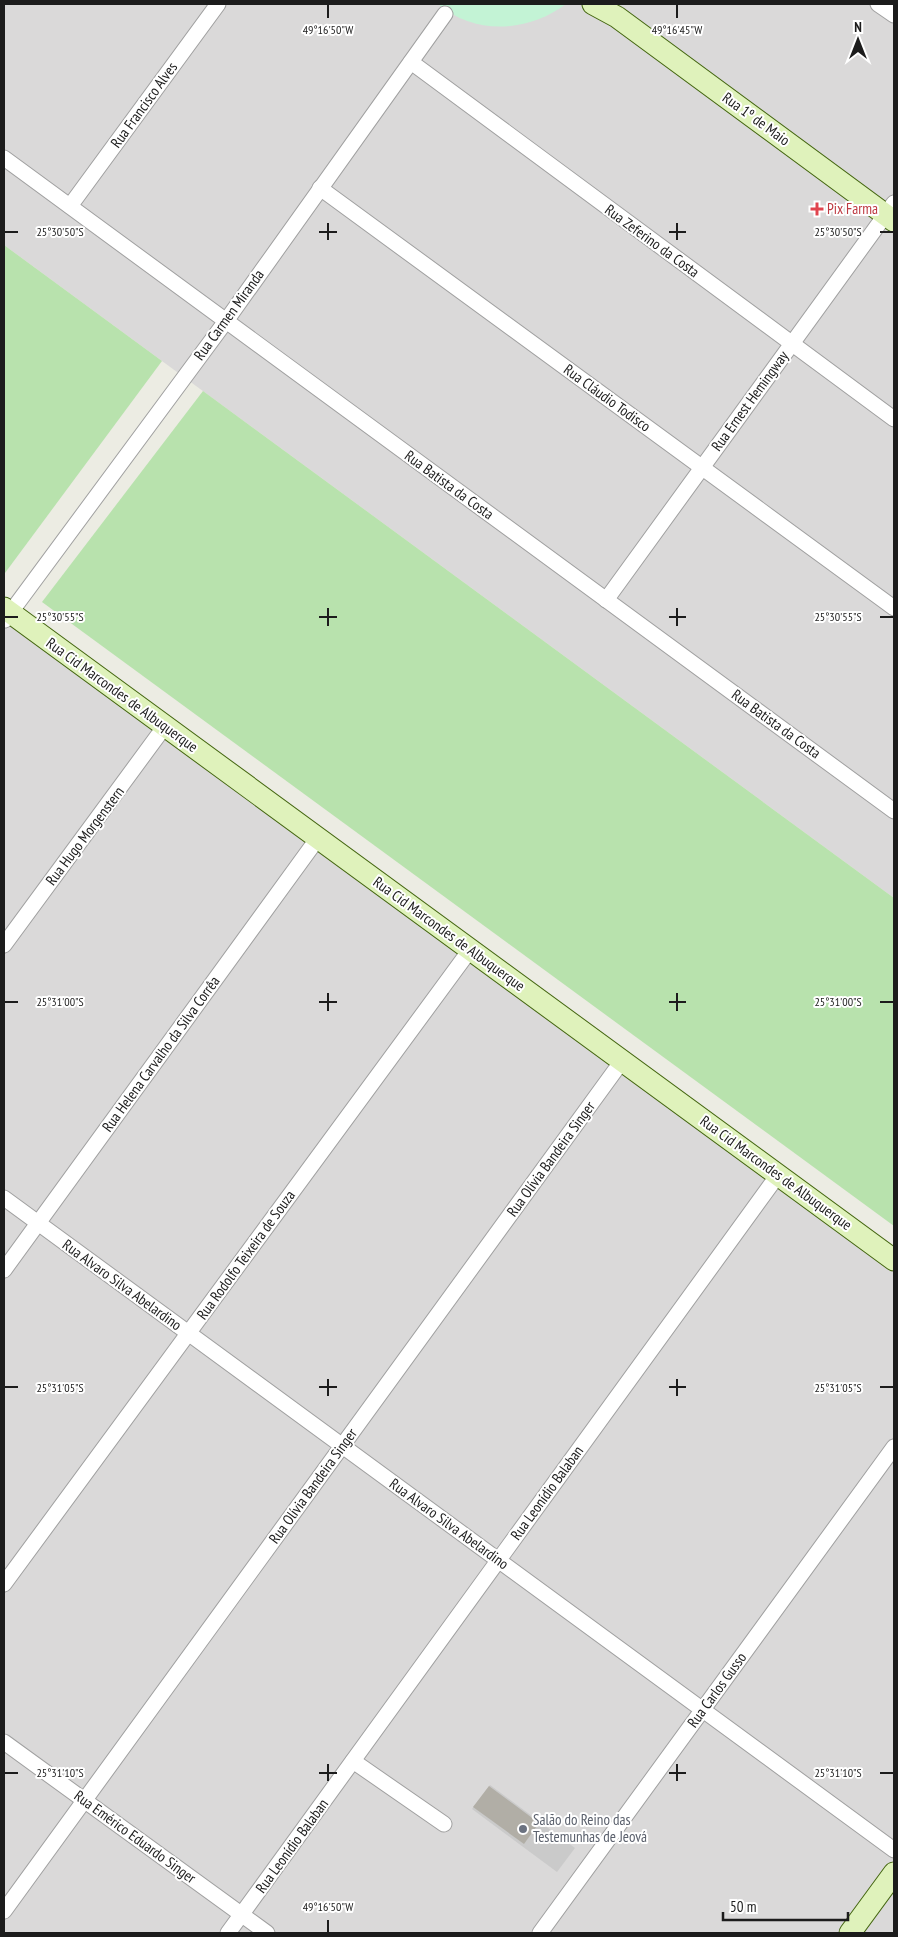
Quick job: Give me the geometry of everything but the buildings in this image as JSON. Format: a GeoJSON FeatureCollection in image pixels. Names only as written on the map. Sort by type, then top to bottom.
{"type":"FeatureCollection","features":[{"type":"Feature","properties":{"kind":"street","name":"Rua Francisco Alves"},"geometry":{"type":"LineString","coordinates":[[70,206],[218,4]]}},
{"type":"Feature","properties":{"kind":"street","name":"Rua 1º de Maio"},"geometry":{"type":"LineString","coordinates":[[593,4],[611,10],[891,213]]}},
{"type":"Feature","properties":{"kind":"street"},"geometry":{"type":"LineString","coordinates":[[878,4],[894,16]]}},
{"type":"Feature","properties":{"kind":"street","name":"Rua Carmen Miranda"},"geometry":{"type":"LineString","coordinates":[[6,614],[226,321],[445,14]]}},
{"type":"Feature","properties":{"kind":"street","name":"Rua Zeferino da Costa"},"geometry":{"type":"LineString","coordinates":[[411,62],[894,420]]}},
{"type":"Feature","properties":{"kind":"street","name":"Rua Batista da Costa"},"geometry":{"type":"LineString","coordinates":[[4,158],[894,811]]}},
{"type":"Feature","properties":{"kind":"street","name":"Rua Cláudio Todisco"},"geometry":{"type":"LineString","coordinates":[[320,188],[894,608]]}},
{"type":"Feature","properties":{"kind":"street","name":"Rua Ernest Hemingway"},"geometry":{"type":"LineString","coordinates":[[606,600],[792,344],[891,213]]}},
{"type":"Feature","properties":{"kind":"street","name":"Rua Cid Marcondes de Albuquerque"},"geometry":{"type":"LineString","coordinates":[[6,614],[165,726],[894,1260]]}},
{"type":"Feature","properties":{"kind":"street","name":"Rua Hugo Morgenstern"},"geometry":{"type":"LineString","coordinates":[[4,945],[165,726]]}},
{"type":"Feature","properties":{"kind":"street","name":"Rua Helena Carvalho da Silva Corrêa"},"geometry":{"type":"LineString","coordinates":[[4,1270],[318,838]]}},
{"type":"Feature","properties":{"kind":"street","name":"Rua Rodolfo Teixeira de Souza"},"geometry":{"type":"LineString","coordinates":[[4,1584],[470,950]]}},
{"type":"Feature","properties":{"kind":"street","name":"Rua Olívia Bandeira Singer"},"geometry":{"type":"LineString","coordinates":[[4,1912],[622,1061]]}},
{"type":"Feature","properties":{"kind":"street","name":"Rua Leonídio Balaban"},"geometry":{"type":"LineString","coordinates":[[228,1933],[778,1175]]}},
{"type":"Feature","properties":{"kind":"street","name":"Rua Alvaro Silva Abelardino"},"geometry":{"type":"LineString","coordinates":[[4,1198],[894,1850]]}},
{"type":"Feature","properties":{"kind":"street","name":"Rua Carlos Gusso"},"geometry":{"type":"LineString","coordinates":[[540,1933],[894,1447]]}},
{"type":"Feature","properties":{"kind":"street","name":"Rua Emérico Eduardo Singer"},"geometry":{"type":"LineString","coordinates":[[4,1742],[267,1933]]}},
{"type":"Feature","properties":{"kind":"street"},"geometry":{"type":"LineString","coordinates":[[353,1761],[444,1824]]}},
{"type":"Feature","properties":{"kind":"street"},"geometry":{"type":"LineString","coordinates":[[850,1933],[894,1873]]}},
{"type":"Feature","properties":{"kind":"shaded area"},"geometry":{"type":"Polygon","coordinates":[[[4,4],[894,4],[894,898],[4,245],[4,4]]]}},
{"type":"Feature","properties":{"kind":"shaded area"},"geometry":{"type":"Polygon","coordinates":[[[4,621],[894,1260],[894,1933],[4,1933],[4,621]]]}},
{"type":"Feature","properties":{"kind":"shaded area","name":"Salão do Reino das Testemunhas de Jeová"},"geometry":{"type":"Polygon","coordinates":[[[490,1785],[575,1848],[557,1872],[472,1809],[490,1785]]]}},
{"type":"Feature","properties":{"kind":"green space"},"geometry":{"type":"Polygon","coordinates":[[[438,4],[566,4],[536,20],[502,27],[468,21],[438,4]]]}},
{"type":"Feature","properties":{"kind":"green space"},"geometry":{"type":"Polygon","coordinates":[[[4,245],[162,361],[5,573],[4,572],[4,245]]]}},
{"type":"Feature","properties":{"kind":"green space"},"geometry":{"type":"Polygon","coordinates":[[[203,391],[894,898],[894,1226],[42,602],[203,391]]]}},
{"type":"Feature","properties":{"kind":"place","name":"Pix Farma"},"geometry":{"type":"Point","coordinates":[817,209]}},
{"type":"Feature","properties":{"kind":"place","name":"Salão do Reino das Testemunhas de Jeová"},"geometry":{"type":"Point","coordinates":[523,1829]}}]}
